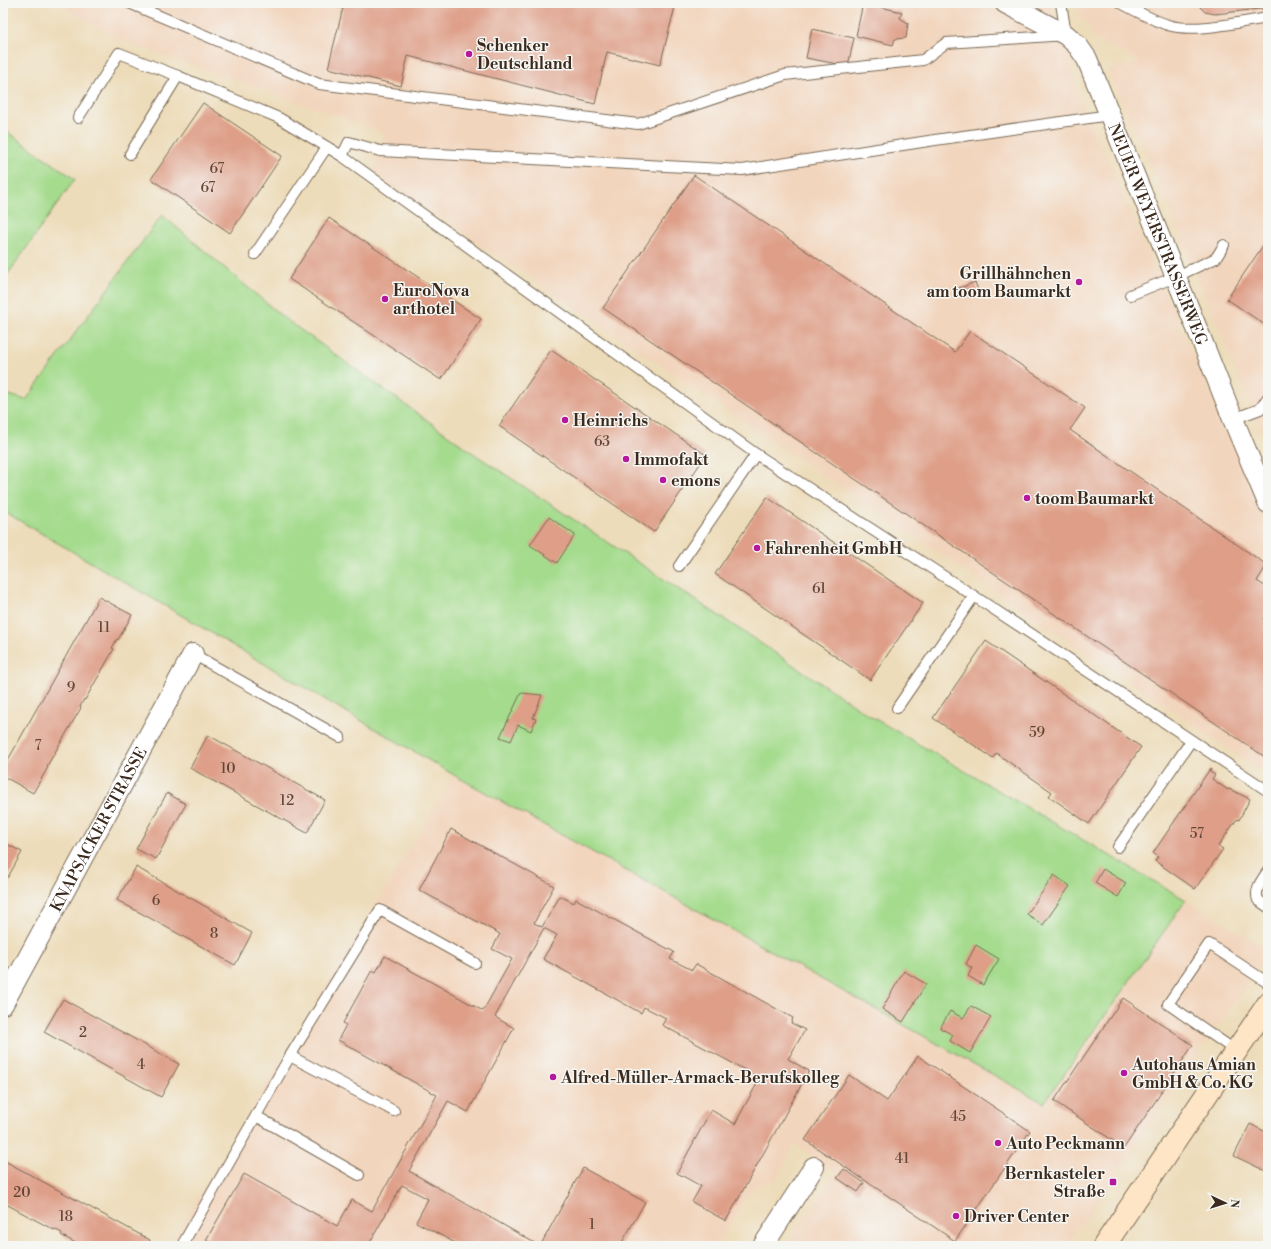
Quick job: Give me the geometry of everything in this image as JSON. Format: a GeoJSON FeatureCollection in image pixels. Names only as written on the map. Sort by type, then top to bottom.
{"type":"FeatureCollection","features":[{"type":"Feature","properties":{"kind":"main road"},"geometry":{"type":"LineString","coordinates":[[1104,1246],[1268,1004]]}},
{"type":"Feature","properties":{"kind":"street","name":"NEUER WEYERSTRASSERWEG"},"geometry":{"type":"LineString","coordinates":[[1005,3],[1066,35],[1078,46],[1087,59],[1233,419],[1266,495]]}},
{"type":"Feature","properties":{"kind":"street","name":"KNAPSACKER STRASSE"},"geometry":{"type":"LineString","coordinates":[[3,1004],[193,654]]}},
{"type":"Feature","properties":{"kind":"street"},"geometry":{"type":"LineString","coordinates":[[763,1246],[814,1167]]}},
{"type":"Feature","properties":{"kind":"lane"},"geometry":{"type":"LineString","coordinates":[[130,3],[319,84],[638,124],[785,75],[923,60],[946,43],[1066,35],[1061,3]]}},
{"type":"Feature","properties":{"kind":"lane"},"geometry":{"type":"LineString","coordinates":[[1121,3],[1168,25],[1186,28],[1229,24],[1268,18]]}},
{"type":"Feature","properties":{"kind":"lane"},"geometry":{"type":"LineString","coordinates":[[78,118],[119,53],[279,118],[342,156],[756,454],[974,596],[1268,791]]}},
{"type":"Feature","properties":{"kind":"lane"},"geometry":{"type":"LineString","coordinates":[[130,154],[178,76]]}},
{"type":"Feature","properties":{"kind":"lane"},"geometry":{"type":"LineString","coordinates":[[342,156],[349,142],[380,151],[742,170],[1110,114]]}},
{"type":"Feature","properties":{"kind":"lane"},"geometry":{"type":"LineString","coordinates":[[255,254],[327,147]]}},
{"type":"Feature","properties":{"kind":"lane"},"geometry":{"type":"LineString","coordinates":[[1130,295],[1175,277],[1216,258],[1224,245]]}},
{"type":"Feature","properties":{"kind":"lane"},"geometry":{"type":"LineString","coordinates":[[1233,419],[1260,409],[1268,397]]}},
{"type":"Feature","properties":{"kind":"lane"},"geometry":{"type":"LineString","coordinates":[[679,566],[756,454]]}},
{"type":"Feature","properties":{"kind":"lane"},"geometry":{"type":"LineString","coordinates":[[897,708],[974,596]]}},
{"type":"Feature","properties":{"kind":"lane"},"geometry":{"type":"LineString","coordinates":[[193,654],[340,737]]}},
{"type":"Feature","properties":{"kind":"lane"},"geometry":{"type":"LineString","coordinates":[[1118,846],[1191,741]]}},
{"type":"Feature","properties":{"kind":"lane"},"geometry":{"type":"LineString","coordinates":[[1268,871],[1258,886],[1257,892],[1258,900],[1268,907]]}},
{"type":"Feature","properties":{"kind":"lane"},"geometry":{"type":"LineString","coordinates":[[185,1246],[185,1240],[290,1056],[380,910],[475,964]]}},
{"type":"Feature","properties":{"kind":"lane"},"geometry":{"type":"LineString","coordinates":[[1236,1051],[1168,1004],[1209,944],[1268,983]]}},
{"type":"Feature","properties":{"kind":"lane"},"geometry":{"type":"LineString","coordinates":[[290,1056],[394,1111]]}},
{"type":"Feature","properties":{"kind":"lane"},"geometry":{"type":"LineString","coordinates":[[256,1116],[359,1175]]}},
{"type":"Feature","properties":{"kind":"shaded area"},"geometry":{"type":"Polygon","coordinates":[[[55,3],[1050,3],[1068,53],[1076,89],[1268,526],[1268,775],[373,172],[385,133],[118,39],[55,3]]]}},
{"type":"Feature","properties":{"kind":"shaded area"},"geometry":{"type":"Polygon","coordinates":[[[1069,3],[1268,3],[1268,446],[1143,146],[1108,70],[1139,62],[1094,38],[1090,27],[1069,3]]]}},
{"type":"Feature","properties":{"kind":"shaded area","name":"Alfred-Müller-Armack-Berufskolleg"},"geometry":{"type":"Polygon","coordinates":[[[454,775],[1044,1103],[1186,900],[1268,949],[1268,953],[1066,1246],[786,1246],[836,1172],[794,1144],[778,1178],[751,1190],[717,1246],[169,1246],[454,775]]]}},
{"type":"Feature","properties":{"kind":"green space"},"geometry":{"type":"Polygon","coordinates":[[[3,129],[75,179],[3,281],[3,129]]]}},
{"type":"Feature","properties":{"kind":"green space"},"geometry":{"type":"Polygon","coordinates":[[[162,215],[284,318],[473,453],[872,717],[1186,900],[1044,1103],[454,775],[3,511],[3,393],[26,400],[162,215]]]}},
{"type":"Feature","properties":{"kind":"building","name":"Schenker Deutschland"},"geometry":{"type":"Polygon","coordinates":[[[323,3],[676,3],[660,65],[607,52],[595,104],[408,56],[401,86],[328,68],[343,8],[323,3]]]}},
{"type":"Feature","properties":{"kind":"building"},"geometry":{"type":"Polygon","coordinates":[[[863,3],[902,12],[900,18],[908,23],[906,38],[895,39],[893,45],[856,36],[863,3]]]}},
{"type":"Feature","properties":{"kind":"building"},"geometry":{"type":"Polygon","coordinates":[[[1196,3],[1268,3],[1268,8],[1215,14],[1205,12],[1196,3]]]}},
{"type":"Feature","properties":{"kind":"building"},"geometry":{"type":"Polygon","coordinates":[[[812,29],[854,38],[848,66],[806,58],[812,29]]]}},
{"type":"Feature","properties":{"kind":"building"},"geometry":{"type":"Polygon","coordinates":[[[203,103],[282,156],[230,233],[151,179],[203,103]]]}},
{"type":"Feature","properties":{"kind":"building","name":"toom Baumarkt"},"geometry":{"type":"Polygon","coordinates":[[[694,175],[955,352],[970,331],[1085,408],[1070,430],[1267,565],[1257,581],[1268,588],[1268,613],[1263,619],[1268,623],[1268,759],[603,308],[694,175]]]}},
{"type":"Feature","properties":{"kind":"building","name":"EuroNova arthotel"},"geometry":{"type":"Polygon","coordinates":[[[329,218],[481,319],[441,380],[289,279],[329,218]]]}},
{"type":"Feature","properties":{"kind":"building"},"geometry":{"type":"Polygon","coordinates":[[[1268,238],[1268,327],[1227,299],[1268,238]]]}},
{"type":"Feature","properties":{"kind":"building"},"geometry":{"type":"Polygon","coordinates":[[[975,282],[978,290],[961,297],[957,289],[975,282]]]}},
{"type":"Feature","properties":{"kind":"building"},"geometry":{"type":"Polygon","coordinates":[[[551,350],[706,455],[654,532],[499,426],[551,350]]]}},
{"type":"Feature","properties":{"kind":"building"},"geometry":{"type":"Polygon","coordinates":[[[767,497],[923,603],[870,680],[715,574],[767,497]]]}},
{"type":"Feature","properties":{"kind":"building"},"geometry":{"type":"Polygon","coordinates":[[[549,517],[575,535],[557,563],[530,545],[549,517]]]}},
{"type":"Feature","properties":{"kind":"building"},"geometry":{"type":"Polygon","coordinates":[[[99,597],[132,615],[118,640],[117,639],[112,648],[114,649],[85,700],[84,699],[80,707],[81,708],[33,793],[3,776],[3,769],[99,597]]]}},
{"type":"Feature","properties":{"kind":"building"},"geometry":{"type":"Polygon","coordinates":[[[986,641],[1141,747],[1089,824],[1049,796],[1052,792],[996,753],[993,758],[933,718],[986,641]]]}},
{"type":"Feature","properties":{"kind":"building"},"geometry":{"type":"Polygon","coordinates":[[[521,693],[542,695],[533,718],[536,719],[531,731],[518,725],[511,741],[500,737],[521,693]]]}},
{"type":"Feature","properties":{"kind":"building"},"geometry":{"type":"Polygon","coordinates":[[[208,735],[325,800],[307,833],[190,768],[208,735]]]}},
{"type":"Feature","properties":{"kind":"building"},"geometry":{"type":"Polygon","coordinates":[[[1210,769],[1210,772],[1215,775],[1212,779],[1228,790],[1229,789],[1250,799],[1239,820],[1237,819],[1218,846],[1223,849],[1195,889],[1155,861],[1158,857],[1153,853],[1210,769]]]}},
{"type":"Feature","properties":{"kind":"building"},"geometry":{"type":"Polygon","coordinates":[[[167,793],[186,804],[156,859],[136,849],[167,793]]]}},
{"type":"Feature","properties":{"kind":"building"},"geometry":{"type":"Polygon","coordinates":[[[451,829],[554,886],[534,923],[542,927],[560,896],[574,903],[576,899],[674,952],[670,959],[692,970],[696,964],[793,1018],[791,1023],[805,1030],[788,1059],[809,1071],[726,1221],[692,1202],[701,1186],[677,1173],[711,1110],[735,1124],[760,1078],[662,1025],[666,1018],[644,1007],[641,1013],[543,959],[557,935],[544,928],[495,1017],[514,1028],[468,1112],[448,1101],[409,1171],[540,1246],[461,1246],[416,1222],[428,1199],[402,1185],[369,1244],[373,1246],[216,1246],[206,1240],[244,1174],[337,1226],[352,1200],[372,1211],[437,1095],[338,1040],[346,1025],[343,1023],[372,970],[376,972],[385,956],[483,1011],[512,959],[492,949],[500,934],[419,890],[451,829]]]}},
{"type":"Feature","properties":{"kind":"building"},"geometry":{"type":"Polygon","coordinates":[[[3,842],[22,852],[3,883],[3,842]]]}},
{"type":"Feature","properties":{"kind":"building"},"geometry":{"type":"Polygon","coordinates":[[[136,867],[252,933],[235,965],[117,900],[136,867]]]}},
{"type":"Feature","properties":{"kind":"building"},"geometry":{"type":"Polygon","coordinates":[[[1103,869],[1126,883],[1118,897],[1095,883],[1103,869]]]}},
{"type":"Feature","properties":{"kind":"building"},"geometry":{"type":"Polygon","coordinates":[[[1054,875],[1070,886],[1043,925],[1027,914],[1054,875]]]}},
{"type":"Feature","properties":{"kind":"building"},"geometry":{"type":"Polygon","coordinates":[[[976,945],[999,959],[983,985],[968,976],[972,968],[966,964],[976,945]]]}},
{"type":"Feature","properties":{"kind":"building"},"geometry":{"type":"Polygon","coordinates":[[[904,971],[926,984],[903,1022],[882,1009],[904,971]]]}},
{"type":"Feature","properties":{"kind":"building","name":"Autohaus Amian GmbH & Co. KG"},"geometry":{"type":"Polygon","coordinates":[[[1123,998],[1193,1045],[1124,1148],[1054,1101],[1123,998]]]}},
{"type":"Feature","properties":{"kind":"building"},"geometry":{"type":"Polygon","coordinates":[[[63,999],[179,1064],[161,1097],[44,1032],[63,999]]]}},
{"type":"Feature","properties":{"kind":"building"},"geometry":{"type":"Polygon","coordinates":[[[971,1006],[991,1017],[970,1053],[950,1041],[953,1035],[940,1028],[950,1011],[963,1018],[971,1006]]]}},
{"type":"Feature","properties":{"kind":"building"},"geometry":{"type":"Polygon","coordinates":[[[918,1056],[1030,1131],[955,1241],[805,1140],[849,1075],[887,1101],[918,1056]]]}},
{"type":"Feature","properties":{"kind":"building"},"geometry":{"type":"Polygon","coordinates":[[[1250,1124],[1268,1133],[1268,1172],[1234,1156],[1250,1124]]]}},
{"type":"Feature","properties":{"kind":"building"},"geometry":{"type":"Polygon","coordinates":[[[3,1160],[150,1240],[147,1246],[81,1246],[61,1235],[62,1233],[6,1204],[3,1201],[3,1160]]]}},
{"type":"Feature","properties":{"kind":"building"},"geometry":{"type":"Polygon","coordinates":[[[583,1168],[645,1202],[620,1246],[540,1246],[583,1168]]]}},
{"type":"Feature","properties":{"kind":"building"},"geometry":{"type":"Polygon","coordinates":[[[844,1169],[864,1183],[858,1192],[837,1178],[844,1169]]]}},
{"type":"Feature","properties":{"kind":"place","name":"Schenker Deutschland"},"geometry":{"type":"Point","coordinates":[469,54]}},
{"type":"Feature","properties":{"kind":"place","name":"Grillhähnchen am toom Baumarkt"},"geometry":{"type":"Point","coordinates":[1079,282]}},
{"type":"Feature","properties":{"kind":"place","name":"EuroNova arthotel"},"geometry":{"type":"Point","coordinates":[385,299]}},
{"type":"Feature","properties":{"kind":"place","name":"Heinrichs"},"geometry":{"type":"Point","coordinates":[565,420]}},
{"type":"Feature","properties":{"kind":"place","name":"Immofakt"},"geometry":{"type":"Point","coordinates":[626,459]}},
{"type":"Feature","properties":{"kind":"place","name":"emons"},"geometry":{"type":"Point","coordinates":[663,480]}},
{"type":"Feature","properties":{"kind":"place","name":"toom Baumarkt"},"geometry":{"type":"Point","coordinates":[1027,498]}},
{"type":"Feature","properties":{"kind":"place","name":"Fahrenheit GmbH"},"geometry":{"type":"Point","coordinates":[757,548]}},
{"type":"Feature","properties":{"kind":"place","name":"Autohaus Amian GmbH & Co. KG"},"geometry":{"type":"Point","coordinates":[1124,1073]}},
{"type":"Feature","properties":{"kind":"place","name":"Alfred-Müller-Armack-Berufskolleg"},"geometry":{"type":"Point","coordinates":[553,1077]}},
{"type":"Feature","properties":{"kind":"place","name":"Auto Peckmann"},"geometry":{"type":"Point","coordinates":[998,1143]}},
{"type":"Feature","properties":{"kind":"place","name":"Bernkasteler Straße"},"geometry":{"type":"Point","coordinates":[1113,1182]}},
{"type":"Feature","properties":{"kind":"place","name":"Driver Center"},"geometry":{"type":"Point","coordinates":[956,1216]}}]}
